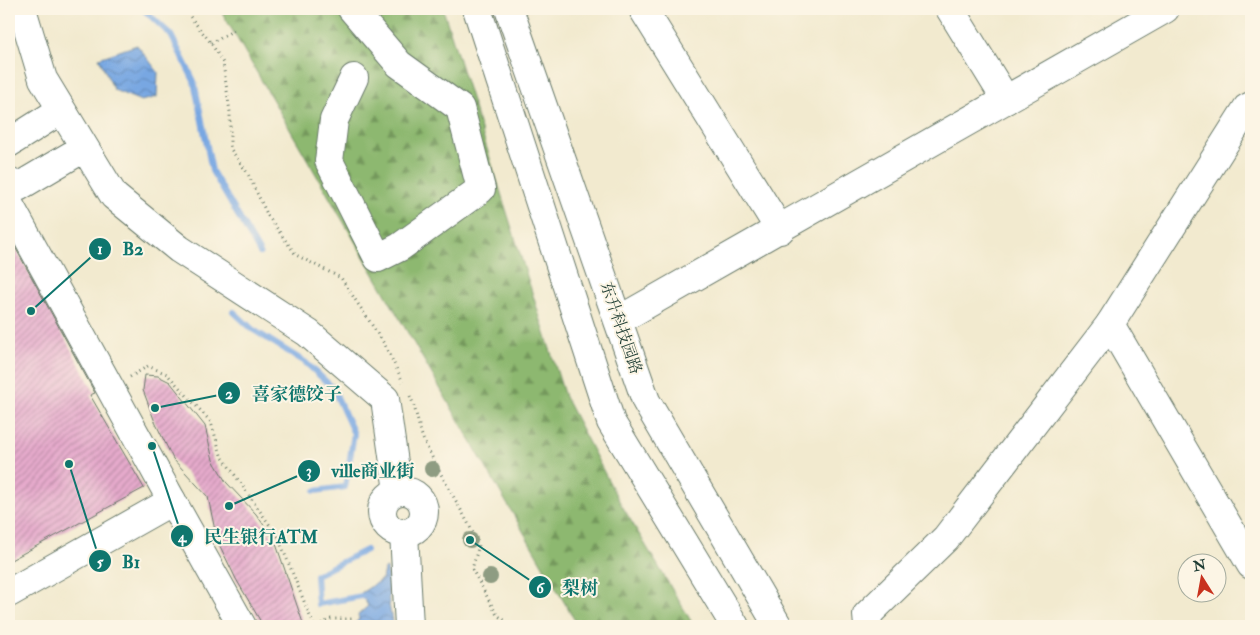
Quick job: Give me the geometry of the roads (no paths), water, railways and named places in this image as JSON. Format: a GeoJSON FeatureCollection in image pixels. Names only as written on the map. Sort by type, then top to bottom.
{"type":"FeatureCollection","features":[{"type":"Feature","properties":{"kind":"street"},"geometry":{"type":"LineString","coordinates":[[22,9],[43,78],[114,196],[179,249],[308,333],[385,399],[398,491],[412,493],[418,497],[424,510],[422,522],[418,527],[404,533],[409,626]]}},
{"type":"Feature","properties":{"kind":"street"},"geometry":{"type":"LineString","coordinates":[[352,9],[399,64],[460,108],[481,189],[400,246],[378,258],[329,161],[334,120],[354,78]]}},
{"type":"Feature","properties":{"kind":"street"},"geometry":{"type":"LineString","coordinates":[[477,9],[611,422],[736,626]]}},
{"type":"Feature","properties":{"kind":"street","name":"东升科技园路"},"geometry":{"type":"LineString","coordinates":[[510,9],[646,401],[778,626]]}},
{"type":"Feature","properties":{"kind":"street"},"geometry":{"type":"LineString","coordinates":[[643,9],[780,230]]}},
{"type":"Feature","properties":{"kind":"street"},"geometry":{"type":"LineString","coordinates":[[950,9],[1006,100]]}},
{"type":"Feature","properties":{"kind":"street"},"geometry":{"type":"LineString","coordinates":[[619,320],[1165,9]]}},
{"type":"Feature","properties":{"kind":"street"},"geometry":{"type":"LineString","coordinates":[[868,626],[867,615],[946,538],[1110,324],[1247,108],[1251,106]]}},
{"type":"Feature","properties":{"kind":"street"},"geometry":{"type":"LineString","coordinates":[[9,143],[61,110]]}},
{"type":"Feature","properties":{"kind":"street"},"geometry":{"type":"LineString","coordinates":[[9,182],[18,187],[84,148]]}},
{"type":"Feature","properties":{"kind":"street"},"geometry":{"type":"LineString","coordinates":[[9,204],[242,626]]}},
{"type":"Feature","properties":{"kind":"street"},"geometry":{"type":"LineString","coordinates":[[1110,324],[1251,565]]}},
{"type":"Feature","properties":{"kind":"street"},"geometry":{"type":"LineString","coordinates":[[9,593],[172,501]]}},
{"type":"Feature","properties":{"kind":"water"},"geometry":{"type":"Polygon","coordinates":[[[137,45],[158,72],[157,97],[141,101],[114,90],[99,58],[137,45]]]}},
{"type":"Feature","properties":{"kind":"water"},"geometry":{"type":"Polygon","coordinates":[[[387,568],[389,604],[393,626],[352,626],[359,619],[358,615],[368,606],[361,593],[382,579],[384,569],[387,568]]]}},
{"type":"Feature","properties":{"kind":"waterway"},"geometry":{"type":"LineString","coordinates":[[143,9],[171,35],[194,81],[212,171],[260,253]]}},
{"type":"Feature","properties":{"kind":"waterway"},"geometry":{"type":"LineString","coordinates":[[234,312],[252,329],[305,362],[333,388],[354,434],[345,487],[315,491]]}},
{"type":"Feature","properties":{"kind":"waterway"},"geometry":{"type":"LineString","coordinates":[[362,596],[318,604],[316,575],[366,550]]}},
{"type":"Feature","properties":{"kind":"place","name":"B2"},"geometry":{"type":"Point","coordinates":[31,311]}},
{"type":"Feature","properties":{"kind":"place","name":"喜家德饺子"},"geometry":{"type":"Point","coordinates":[155,408]}},
{"type":"Feature","properties":{"kind":"place","name":"民生银行ATM"},"geometry":{"type":"Point","coordinates":[152,446]}},
{"type":"Feature","properties":{"kind":"place","name":"B1"},"geometry":{"type":"Point","coordinates":[69,464]}},
{"type":"Feature","properties":{"kind":"place","name":"ville商业街"},"geometry":{"type":"Point","coordinates":[229,506]}},
{"type":"Feature","properties":{"kind":"place","name":"梨树"},"geometry":{"type":"Point","coordinates":[470,540]}}]}
